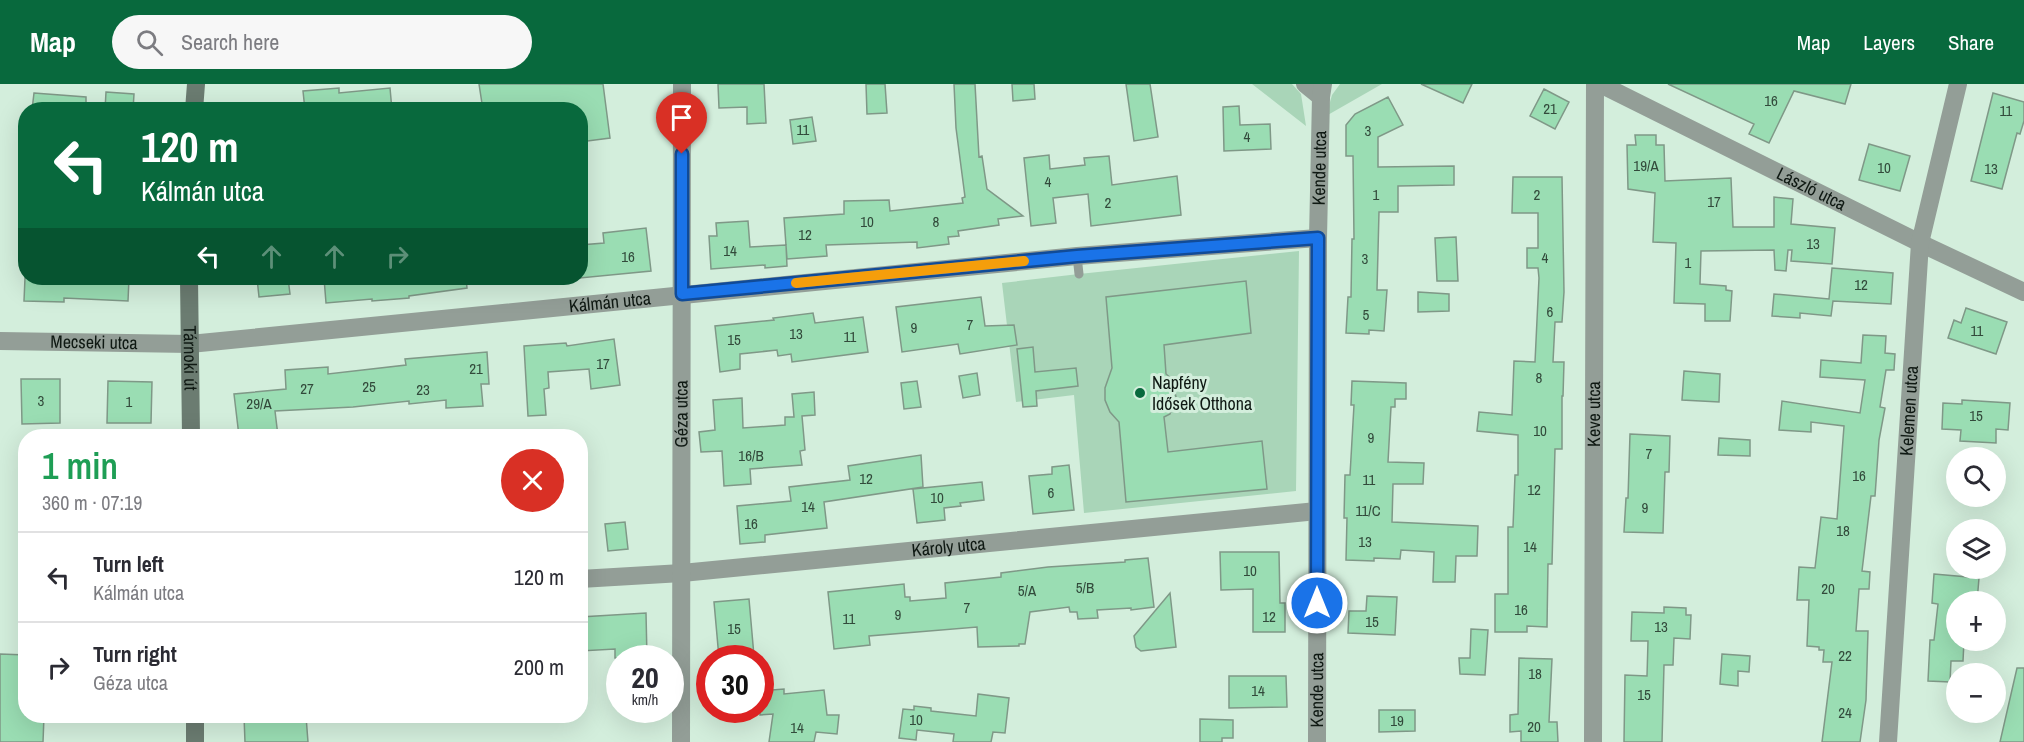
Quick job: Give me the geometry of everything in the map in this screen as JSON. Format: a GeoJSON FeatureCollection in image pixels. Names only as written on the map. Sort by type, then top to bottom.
{"type":"FeatureCollection","features":[{"type":"Feature","properties":{"kind":"street"},"geometry":{"type":"LineString","coordinates":[[195,102],[196,84]]}},
{"type":"Feature","properties":{"kind":"street","name":"Géza utca"},"geometry":{"type":"LineString","coordinates":[[681,742],[682,84]]}},
{"type":"Feature","properties":{"kind":"street"},"geometry":{"type":"LineString","coordinates":[[1305,84],[1322,90]]}},
{"type":"Feature","properties":{"kind":"street","name":"Keve utca"},"geometry":{"type":"LineString","coordinates":[[1593,742],[1595,84]]}},
{"type":"Feature","properties":{"kind":"street","name":"László utca"},"geometry":{"type":"LineString","coordinates":[[1600,84],[1920,243],[2024,292]]}},
{"type":"Feature","properties":{"kind":"street","name":"Kelemen utca"},"geometry":{"type":"LineString","coordinates":[[1888,742],[1920,243],[1958,84]]}},
{"type":"Feature","properties":{"kind":"street","name":"Kende utca"},"geometry":{"type":"LineString","coordinates":[[1317,742],[1318,238],[1322,90]]}},
{"type":"Feature","properties":{"kind":"street","name":"Kálmán utca"},"geometry":{"type":"LineString","coordinates":[[190,344],[682,294],[1078,265],[1318,238]]}},
{"type":"Feature","properties":{"kind":"street","name":"Tárnoki út"},"geometry":{"type":"LineString","coordinates":[[189,285],[192,429]]}},
{"type":"Feature","properties":{"kind":"street","name":"Mecseki utca"},"geometry":{"type":"LineString","coordinates":[[0,341],[190,344]]}},
{"type":"Feature","properties":{"kind":"street","name":"Károly utca"},"geometry":{"type":"LineString","coordinates":[[588,579],[682,573],[1317,511]]}},
{"type":"Feature","properties":{"kind":"street"},"geometry":{"type":"LineString","coordinates":[[195,723],[195,742]]}},
{"type":"Feature","properties":{"kind":"green space"},"geometry":{"type":"Polygon","coordinates":[[[1252,84],[1292,84],[1301,94],[1306,126],[1252,84]]]}},
{"type":"Feature","properties":{"kind":"green space"},"geometry":{"type":"Polygon","coordinates":[[[1340,84],[1382,84],[1326,116],[1332,95],[1340,84]]]}},
{"type":"Feature","properties":{"kind":"green space"},"geometry":{"type":"Polygon","coordinates":[[[1299,251],[1296,491],[1084,513],[1074,395],[1016,402],[1002,283],[1299,251]]]}},
{"type":"Feature","properties":{"kind":"building"},"geometry":{"type":"Polygon","coordinates":[[[479,84],[603,84],[610,138],[588,141],[588,102],[482,102],[479,84]]]}},
{"type":"Feature","properties":{"kind":"building"},"geometry":{"type":"Polygon","coordinates":[[[718,84],[764,84],[766,123],[747,124],[747,107],[719,108],[718,84]]]}},
{"type":"Feature","properties":{"kind":"building"},"geometry":{"type":"Polygon","coordinates":[[[866,84],[885,84],[887,113],[867,114],[866,84]]]}},
{"type":"Feature","properties":{"kind":"building"},"geometry":{"type":"Polygon","coordinates":[[[954,84],[975,84],[979,157],[982,156],[987,189],[1023,216],[998,219],[999,225],[958,231],[959,236],[948,237],[949,244],[917,248],[917,242],[826,245],[827,256],[787,259],[784,218],[844,214],[844,201],[889,200],[890,211],[963,203],[962,198],[965,197],[956,128],[954,84]]]}},
{"type":"Feature","properties":{"kind":"building"},"geometry":{"type":"Polygon","coordinates":[[[1012,84],[1034,84],[1035,99],[1013,101],[1012,84]]]}},
{"type":"Feature","properties":{"kind":"building"},"geometry":{"type":"Polygon","coordinates":[[[1126,84],[1150,84],[1158,137],[1134,141],[1126,84]]]}},
{"type":"Feature","properties":{"kind":"building"},"geometry":{"type":"Polygon","coordinates":[[[1421,84],[1472,84],[1463,103],[1421,84]]]}},
{"type":"Feature","properties":{"kind":"building"},"geometry":{"type":"Polygon","coordinates":[[[1668,84],[1851,84],[1845,104],[1794,91],[1769,143],[1749,134],[1754,124],[1668,84]]]}},
{"type":"Feature","properties":{"kind":"building"},"geometry":{"type":"Polygon","coordinates":[[[339,88],[339,93],[390,88],[391,102],[304,102],[303,91],[339,88]]]}},
{"type":"Feature","properties":{"kind":"building"},"geometry":{"type":"Polygon","coordinates":[[[1544,89],[1569,102],[1555,129],[1530,116],[1544,89]]]}},
{"type":"Feature","properties":{"kind":"building"},"geometry":{"type":"Polygon","coordinates":[[[106,92],[134,94],[134,102],[105,102],[106,92]]]}},
{"type":"Feature","properties":{"kind":"building"},"geometry":{"type":"Polygon","coordinates":[[[34,93],[86,97],[86,102],[33,102],[34,93]]]}},
{"type":"Feature","properties":{"kind":"building"},"geometry":{"type":"Polygon","coordinates":[[[1993,93],[2024,102],[2024,121],[2020,134],[2017,133],[2002,189],[1971,181],[1993,93]]]}},
{"type":"Feature","properties":{"kind":"building"},"geometry":{"type":"Polygon","coordinates":[[[1388,97],[1403,125],[1378,137],[1378,167],[1454,166],[1454,185],[1398,186],[1398,212],[1379,212],[1377,290],[1387,290],[1384,331],[1369,330],[1369,334],[1346,333],[1348,297],[1351,297],[1352,239],[1354,239],[1353,156],[1346,156],[1346,125],[1355,114],[1388,97]]]}},
{"type":"Feature","properties":{"kind":"building"},"geometry":{"type":"Polygon","coordinates":[[[1239,106],[1240,125],[1270,124],[1271,149],[1224,151],[1223,107],[1239,106]]]}},
{"type":"Feature","properties":{"kind":"building"},"geometry":{"type":"Polygon","coordinates":[[[812,117],[816,141],[793,144],[790,120],[812,117]]]}},
{"type":"Feature","properties":{"kind":"building"},"geometry":{"type":"Polygon","coordinates":[[[1635,135],[1656,135],[1656,145],[1664,145],[1665,181],[1731,178],[1733,227],[1774,227],[1774,197],[1793,199],[1791,224],[1835,228],[1832,264],[1791,261],[1792,250],[1788,250],[1786,271],[1775,270],[1774,250],[1701,251],[1700,284],[1726,286],[1726,290],[1732,291],[1730,321],[1705,321],[1705,304],[1674,303],[1676,243],[1653,242],[1655,193],[1628,189],[1627,145],[1636,145],[1635,135]]]}},
{"type":"Feature","properties":{"kind":"building"},"geometry":{"type":"Polygon","coordinates":[[[1869,144],[1910,156],[1900,191],[1859,180],[1869,144]]]}},
{"type":"Feature","properties":{"kind":"building"},"geometry":{"type":"Polygon","coordinates":[[[1049,155],[1050,169],[1085,165],[1084,158],[1109,156],[1112,185],[1177,176],[1181,215],[1091,226],[1088,194],[1053,198],[1056,223],[1031,226],[1024,158],[1049,155]]]}},
{"type":"Feature","properties":{"kind":"building"},"geometry":{"type":"Polygon","coordinates":[[[1513,177],[1562,177],[1564,292],[1562,322],[1555,322],[1553,362],[1564,362],[1562,449],[1555,449],[1552,564],[1548,564],[1547,627],[1527,626],[1527,632],[1495,632],[1495,594],[1508,594],[1508,527],[1513,527],[1515,475],[1518,475],[1518,435],[1477,431],[1479,412],[1512,415],[1514,361],[1535,362],[1539,278],[1538,268],[1527,268],[1527,248],[1538,248],[1538,213],[1512,213],[1513,177]]]}},
{"type":"Feature","properties":{"kind":"building"},"geometry":{"type":"Polygon","coordinates":[[[748,221],[750,247],[786,245],[787,266],[765,268],[765,265],[711,269],[709,236],[717,236],[716,223],[748,221]]]}},
{"type":"Feature","properties":{"kind":"building"},"geometry":{"type":"Polygon","coordinates":[[[646,228],[651,271],[588,277],[588,244],[604,243],[603,233],[646,228]]]}},
{"type":"Feature","properties":{"kind":"building"},"geometry":{"type":"Polygon","coordinates":[[[1456,237],[1458,281],[1437,281],[1435,238],[1456,237]]]}},
{"type":"Feature","properties":{"kind":"building"},"geometry":{"type":"Polygon","coordinates":[[[1832,268],[1893,273],[1891,304],[1833,301],[1831,316],[1800,313],[1800,318],[1772,316],[1774,294],[1829,299],[1832,268]]]}},
{"type":"Feature","properties":{"kind":"building","name":"Napfény Idősek Otthona"},"geometry":{"type":"Polygon","coordinates":[[[1246,281],[1251,333],[1164,345],[1166,374],[1172,379],[1176,397],[1170,414],[1164,417],[1168,452],[1262,441],[1267,489],[1126,502],[1119,422],[1110,412],[1105,400],[1105,388],[1112,368],[1106,297],[1246,281]]]}},
{"type":"Feature","properties":{"kind":"building"},"geometry":{"type":"Polygon","coordinates":[[[25,285],[129,285],[128,301],[64,298],[64,302],[24,301],[25,285]]]}},
{"type":"Feature","properties":{"kind":"building"},"geometry":{"type":"Polygon","coordinates":[[[258,285],[289,285],[290,294],[259,297],[258,285]]]}},
{"type":"Feature","properties":{"kind":"building"},"geometry":{"type":"Polygon","coordinates":[[[325,285],[467,285],[467,288],[409,296],[409,298],[326,303],[325,285]]]}},
{"type":"Feature","properties":{"kind":"building"},"geometry":{"type":"Polygon","coordinates":[[[1418,292],[1449,294],[1449,311],[1418,312],[1418,292]]]}},
{"type":"Feature","properties":{"kind":"building"},"geometry":{"type":"Polygon","coordinates":[[[981,297],[985,326],[1014,325],[1017,345],[960,354],[958,344],[902,352],[896,307],[981,297]]]}},
{"type":"Feature","properties":{"kind":"building"},"geometry":{"type":"Polygon","coordinates":[[[1966,308],[2007,322],[1996,354],[1948,338],[1954,320],[1961,323],[1966,308]]]}},
{"type":"Feature","properties":{"kind":"building"},"geometry":{"type":"Polygon","coordinates":[[[813,313],[815,323],[863,317],[868,352],[792,362],[791,354],[778,356],[777,350],[740,354],[740,369],[720,372],[715,326],[774,320],[773,318],[813,313]]]}},
{"type":"Feature","properties":{"kind":"building"},"geometry":{"type":"Polygon","coordinates":[[[1863,335],[1886,336],[1885,353],[1895,354],[1894,370],[1886,370],[1880,407],[1885,408],[1879,440],[1875,496],[1871,496],[1862,571],[1870,572],[1869,589],[1859,589],[1856,631],[1868,631],[1866,700],[1860,742],[1822,742],[1832,662],[1823,662],[1824,650],[1807,646],[1809,600],[1797,600],[1799,567],[1815,568],[1821,517],[1837,519],[1844,426],[1811,422],[1811,432],[1779,430],[1782,401],[1860,413],[1865,380],[1820,377],[1821,360],[1861,363],[1863,335]]]}},
{"type":"Feature","properties":{"kind":"building"},"geometry":{"type":"Polygon","coordinates":[[[614,339],[620,385],[591,389],[589,369],[548,372],[549,388],[544,389],[546,415],[528,416],[524,346],[566,343],[567,346],[614,339]]]}},
{"type":"Feature","properties":{"kind":"building"},"geometry":{"type":"Polygon","coordinates":[[[1033,347],[1035,372],[1076,368],[1078,386],[1036,391],[1037,406],[1023,407],[1017,349],[1033,347]]]}},
{"type":"Feature","properties":{"kind":"building"},"geometry":{"type":"Polygon","coordinates":[[[487,352],[489,384],[481,384],[483,406],[446,408],[446,400],[275,411],[277,429],[238,429],[234,394],[286,389],[285,370],[328,367],[328,374],[406,365],[405,359],[487,352]]]}},
{"type":"Feature","properties":{"kind":"building"},"geometry":{"type":"Polygon","coordinates":[[[1684,371],[1720,374],[1719,402],[1682,400],[1684,371]]]}},
{"type":"Feature","properties":{"kind":"building"},"geometry":{"type":"Polygon","coordinates":[[[977,373],[980,395],[963,398],[959,376],[977,373]]]}},
{"type":"Feature","properties":{"kind":"building"},"geometry":{"type":"Polygon","coordinates":[[[21,379],[60,379],[60,423],[22,424],[21,379]]]}},
{"type":"Feature","properties":{"kind":"building"},"geometry":{"type":"Polygon","coordinates":[[[108,381],[152,382],[151,423],[107,423],[108,381]]]}},
{"type":"Feature","properties":{"kind":"building"},"geometry":{"type":"Polygon","coordinates":[[[917,381],[921,407],[904,409],[901,383],[917,381]]]}},
{"type":"Feature","properties":{"kind":"building"},"geometry":{"type":"Polygon","coordinates":[[[1352,381],[1406,383],[1406,399],[1395,399],[1395,407],[1391,407],[1388,462],[1424,463],[1423,484],[1393,484],[1392,522],[1478,526],[1477,556],[1456,556],[1455,582],[1433,582],[1434,552],[1401,550],[1400,559],[1346,560],[1345,475],[1350,475],[1354,405],[1351,405],[1352,381]]]}},
{"type":"Feature","properties":{"kind":"building"},"geometry":{"type":"Polygon","coordinates":[[[814,392],[815,415],[802,416],[805,450],[800,451],[802,465],[750,469],[751,484],[724,486],[722,451],[701,452],[699,432],[715,430],[713,400],[742,398],[743,428],[785,425],[785,417],[794,417],[792,394],[814,392]]]}},
{"type":"Feature","properties":{"kind":"building"},"geometry":{"type":"Polygon","coordinates":[[[1962,400],[2010,403],[2008,430],[1996,429],[1996,443],[1960,441],[1961,430],[1942,429],[1943,403],[1962,404],[1962,400]]]}},
{"type":"Feature","properties":{"kind":"building"},"geometry":{"type":"Polygon","coordinates":[[[1630,434],[1670,436],[1669,472],[1665,472],[1663,533],[1624,532],[1626,498],[1628,498],[1630,434]]]}},
{"type":"Feature","properties":{"kind":"building"},"geometry":{"type":"Polygon","coordinates":[[[1719,438],[1750,440],[1750,456],[1718,455],[1719,438]]]}},
{"type":"Feature","properties":{"kind":"building"},"geometry":{"type":"Polygon","coordinates":[[[921,455],[923,487],[824,502],[827,528],[765,535],[765,542],[740,544],[737,506],[791,501],[789,487],[850,480],[848,466],[921,455]]]}},
{"type":"Feature","properties":{"kind":"building"},"geometry":{"type":"Polygon","coordinates":[[[1069,465],[1074,510],[1033,514],[1029,476],[1052,474],[1052,467],[1069,465]]]}},
{"type":"Feature","properties":{"kind":"building"},"geometry":{"type":"Polygon","coordinates":[[[982,482],[984,500],[944,508],[945,520],[917,523],[913,489],[982,482]]]}},
{"type":"Feature","properties":{"kind":"building"},"geometry":{"type":"Polygon","coordinates":[[[625,522],[628,549],[608,551],[605,524],[625,522]]]}},
{"type":"Feature","properties":{"kind":"building"},"geometry":{"type":"Polygon","coordinates":[[[1220,552],[1279,552],[1280,603],[1285,603],[1285,632],[1253,632],[1253,589],[1221,590],[1220,552]]]}},
{"type":"Feature","properties":{"kind":"building"},"geometry":{"type":"Polygon","coordinates":[[[1148,558],[1154,607],[1097,610],[1098,618],[1078,619],[1077,612],[1070,612],[1069,607],[1030,612],[1025,644],[1019,644],[1019,646],[978,647],[977,627],[869,636],[870,645],[834,649],[828,592],[904,584],[905,597],[910,597],[910,601],[946,598],[945,583],[1001,577],[1001,573],[1048,567],[1125,562],[1125,560],[1148,558]]]}},
{"type":"Feature","properties":{"kind":"building"},"geometry":{"type":"Polygon","coordinates":[[[1934,574],[1946,575],[1946,579],[1979,579],[1978,591],[1946,591],[1946,651],[1964,651],[1963,661],[1946,663],[1946,682],[1928,681],[1930,640],[1934,640],[1938,604],[1932,603],[1934,574]]]}},
{"type":"Feature","properties":{"kind":"building"},"geometry":{"type":"Polygon","coordinates":[[[1170,593],[1176,647],[1141,651],[1136,647],[1134,636],[1170,593]]]}},
{"type":"Feature","properties":{"kind":"building"},"geometry":{"type":"Polygon","coordinates":[[[1367,596],[1397,597],[1395,635],[1348,633],[1349,611],[1366,611],[1367,596]]]}},
{"type":"Feature","properties":{"kind":"building"},"geometry":{"type":"Polygon","coordinates":[[[749,599],[753,645],[718,645],[714,602],[749,599]]]}},
{"type":"Feature","properties":{"kind":"building"},"geometry":{"type":"Polygon","coordinates":[[[1664,607],[1686,608],[1686,615],[1691,615],[1690,639],[1674,638],[1673,665],[1664,665],[1662,742],[1624,742],[1625,675],[1647,676],[1648,641],[1631,641],[1632,612],[1664,613],[1664,607]]]}},
{"type":"Feature","properties":{"kind":"building"},"geometry":{"type":"Polygon","coordinates":[[[646,613],[647,645],[606,645],[606,650],[588,651],[588,617],[646,613]]]}},
{"type":"Feature","properties":{"kind":"building"},"geometry":{"type":"Polygon","coordinates":[[[1471,629],[1488,630],[1485,675],[1460,674],[1459,658],[1470,658],[1471,629]]]}},
{"type":"Feature","properties":{"kind":"building"},"geometry":{"type":"Polygon","coordinates":[[[0,654],[18,655],[18,723],[44,723],[43,742],[0,742],[0,654]]]}},
{"type":"Feature","properties":{"kind":"building"},"geometry":{"type":"Polygon","coordinates":[[[1722,654],[1750,656],[1749,672],[1738,671],[1738,686],[1720,684],[1722,654]]]}},
{"type":"Feature","properties":{"kind":"building"},"geometry":{"type":"Polygon","coordinates":[[[1519,658],[1552,659],[1549,722],[1557,722],[1558,742],[1521,742],[1521,731],[1510,732],[1510,715],[1518,714],[1519,658]]]}},
{"type":"Feature","properties":{"kind":"building"},"geometry":{"type":"Polygon","coordinates":[[[2017,668],[2024,668],[2024,742],[2000,742],[2017,668]]]}},
{"type":"Feature","properties":{"kind":"building"},"geometry":{"type":"Polygon","coordinates":[[[1229,676],[1286,676],[1287,707],[1229,708],[1229,676]]]}},
{"type":"Feature","properties":{"kind":"building"},"geometry":{"type":"Polygon","coordinates":[[[784,689],[784,694],[824,690],[827,715],[839,715],[837,734],[816,732],[814,742],[769,742],[772,723],[774,723],[774,690],[784,689]]]}},
{"type":"Feature","properties":{"kind":"building"},"geometry":{"type":"Polygon","coordinates":[[[978,694],[1009,698],[1005,733],[993,732],[991,742],[953,742],[954,734],[917,730],[916,740],[899,738],[903,709],[914,710],[914,706],[931,708],[931,711],[976,716],[978,694]]]}},
{"type":"Feature","properties":{"kind":"building"},"geometry":{"type":"Polygon","coordinates":[[[1379,710],[1415,710],[1415,731],[1379,732],[1379,710]]]}},
{"type":"Feature","properties":{"kind":"building"},"geometry":{"type":"Polygon","coordinates":[[[1200,719],[1233,720],[1233,738],[1222,738],[1222,742],[1200,742],[1200,719]]]}},
{"type":"Feature","properties":{"kind":"building"},"geometry":{"type":"Polygon","coordinates":[[[244,723],[307,723],[308,742],[245,742],[244,723]]]}},
{"type":"Feature","properties":{"kind":"slow traffic"},"geometry":{"type":"LineString","coordinates":[[796,283],[1024,261]]}},
{"type":"Feature","properties":{"kind":"place","name":"Napfény Idősek Otthona"},"geometry":{"type":"Point","coordinates":[1140,393]}},
{"type":"Feature","properties":{"kind":"route"},"geometry":{"type":"LineString","coordinates":[[682,154],[682,294],[1077,256],[1318,238],[1317,603]]}}]}
